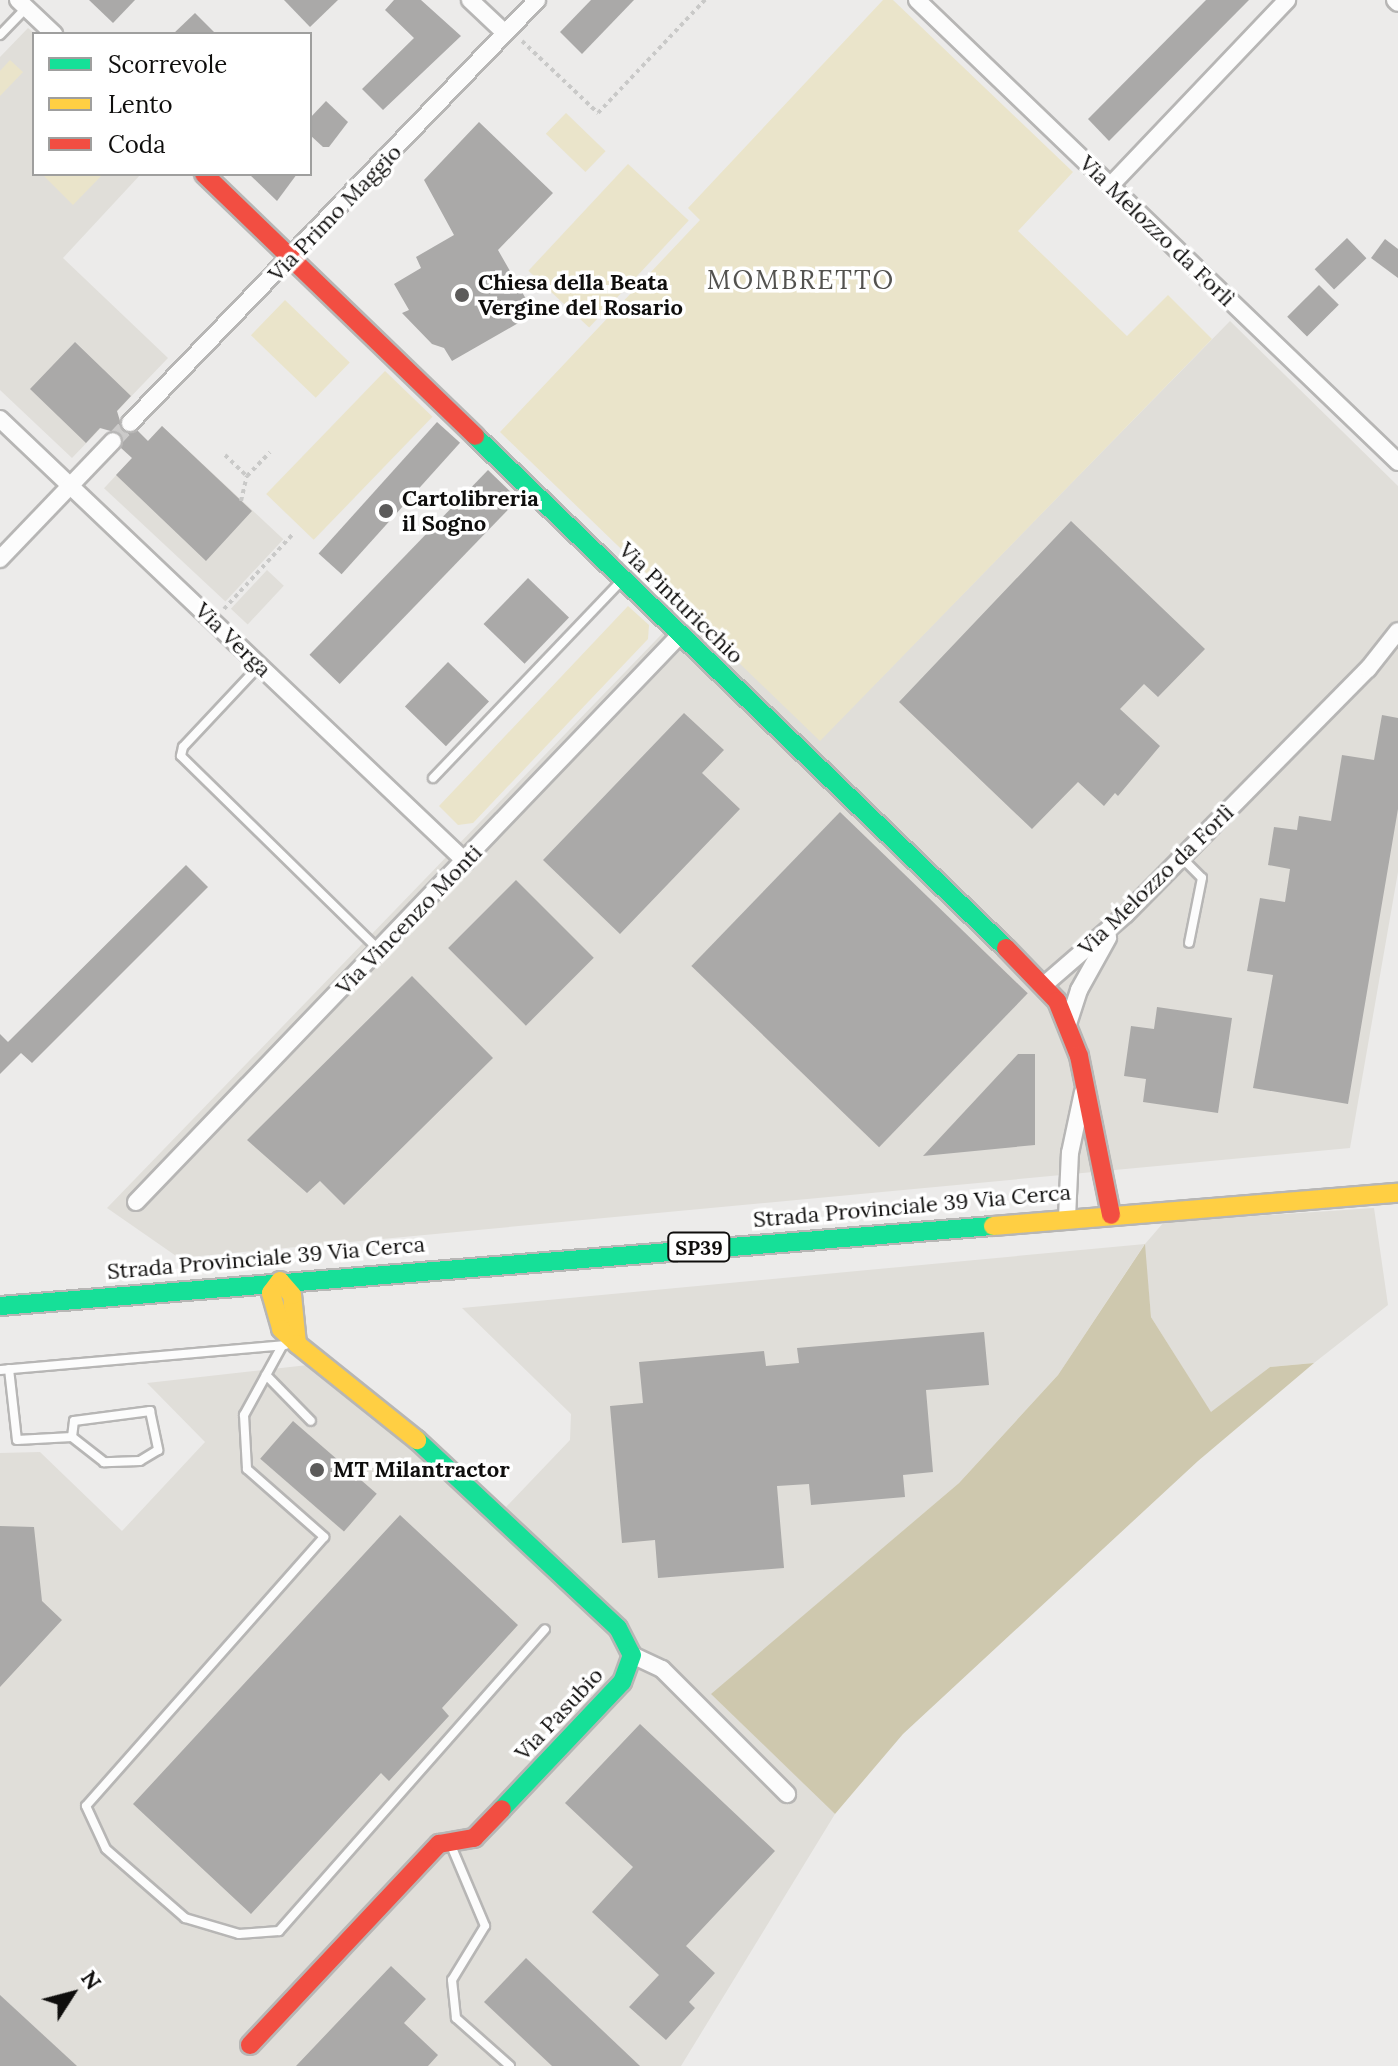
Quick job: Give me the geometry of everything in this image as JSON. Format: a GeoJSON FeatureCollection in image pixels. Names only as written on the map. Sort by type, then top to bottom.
{"type":"FeatureCollection","features":[{"type":"Feature","properties":{"kind":"street"},"geometry":{"type":"LineString","coordinates":[[470,0],[507,31]]}},
{"type":"Feature","properties":{"kind":"street","name":"Via Primo Maggio"},"geometry":{"type":"LineString","coordinates":[[130,423],[294,258],[537,0]]}},
{"type":"Feature","properties":{"kind":"street","name":"Via Melozzo da Forlì"},"geometry":{"type":"LineString","coordinates":[[917,0],[1398,462]]}},
{"type":"Feature","properties":{"kind":"street"},"geometry":{"type":"LineString","coordinates":[[1110,186],[1287,0]]}},
{"type":"Feature","properties":{"kind":"street"},"geometry":{"type":"LineString","coordinates":[[26,3],[52,32]]}},
{"type":"Feature","properties":{"kind":"street","name":"Via Pinturicchio"},"geometry":{"type":"LineString","coordinates":[[206,176],[1044,985],[1068,1024],[1100,1146],[1111,1215]]}},
{"type":"Feature","properties":{"kind":"street","name":"Via Verga"},"geometry":{"type":"LineString","coordinates":[[0,419],[466,862]]}},
{"type":"Feature","properties":{"kind":"street"},"geometry":{"type":"LineString","coordinates":[[0,559],[113,441]]}},
{"type":"Feature","properties":{"kind":"street","name":"Via Melozzo da Forlì"},"geometry":{"type":"LineString","coordinates":[[1044,985],[1126,914],[1182,858],[1368,669],[1398,631]]}},
{"type":"Feature","properties":{"kind":"street","name":"Via Vincenzo Monti"},"geometry":{"type":"LineString","coordinates":[[136,1202],[466,862],[680,635]]}},
{"type":"Feature","properties":{"kind":"street"},"geometry":{"type":"LineString","coordinates":[[1068,1024],[1100,949],[1126,914]]}},
{"type":"Feature","properties":{"kind":"street"},"geometry":{"type":"LineString","coordinates":[[1067,1218],[1070,1153],[1083,1090]]}},
{"type":"Feature","properties":{"kind":"street","name":"Strada Provinciale 39 Via Cerca"},"geometry":{"type":"LineString","coordinates":[[0,1306],[1398,1193]]}},
{"type":"Feature","properties":{"kind":"street"},"geometry":{"type":"LineString","coordinates":[[280,1281],[292,1295],[290,1345],[442,1460],[618,1628],[632,1655],[662,1669],[787,1794]]}},
{"type":"Feature","properties":{"kind":"street","name":"Via Pasubio"},"geometry":{"type":"LineString","coordinates":[[250,2045],[439,1844],[474,1838],[622,1682],[632,1655]]}},
{"type":"Feature","properties":{"kind":"lane"},"geometry":{"type":"LineString","coordinates":[[0,35],[26,3]]}},
{"type":"Feature","properties":{"kind":"lane"},"geometry":{"type":"LineString","coordinates":[[433,778],[622,580]]}},
{"type":"Feature","properties":{"kind":"lane"},"geometry":{"type":"LineString","coordinates":[[260,666],[183,747],[181,756],[380,951]]}},
{"type":"Feature","properties":{"kind":"lane"},"geometry":{"type":"LineString","coordinates":[[1182,858],[1202,878],[1189,943]]}},
{"type":"Feature","properties":{"kind":"lane"},"geometry":{"type":"LineString","coordinates":[[72,1437],[74,1421],[150,1411],[158,1450],[122,1465],[88,1454],[72,1437],[17,1440],[4,1369],[290,1345]]}},
{"type":"Feature","properties":{"kind":"lane"},"geometry":{"type":"LineString","coordinates":[[290,1345],[266,1375],[244,1415],[247,1469],[324,1537],[86,1806],[106,1849],[185,1918],[239,1934],[279,1931],[545,1629]]}},
{"type":"Feature","properties":{"kind":"lane"},"geometry":{"type":"LineString","coordinates":[[266,1375],[311,1421]]}},
{"type":"Feature","properties":{"kind":"lane"},"geometry":{"type":"LineString","coordinates":[[450,1842],[485,1926],[452,1980],[456,2018],[510,2066]]}},
{"type":"Feature","properties":{"kind":"path"},"geometry":{"type":"LineString","coordinates":[[507,31],[598,113],[705,0]]}},
{"type":"Feature","properties":{"kind":"path"},"geometry":{"type":"LineString","coordinates":[[241,501],[247,476],[270,452]]}},
{"type":"Feature","properties":{"kind":"path"},"geometry":{"type":"LineString","coordinates":[[225,455],[247,476]]}},
{"type":"Feature","properties":{"kind":"path"},"geometry":{"type":"LineString","coordinates":[[213,621],[293,534]]}},
{"type":"Feature","properties":{"kind":"shaded area"},"geometry":{"type":"Polygon","coordinates":[[[883,0],[893,0],[1073,172],[1018,231],[1127,336],[1168,295],[1212,339],[820,741],[500,432],[700,220],[688,208],[883,0]]]}},
{"type":"Feature","properties":{"kind":"shaded area"},"geometry":{"type":"Polygon","coordinates":[[[28,28],[33,32],[32,176],[139,176],[63,258],[168,358],[72,458],[0,390],[0,57],[28,28]]]}},
{"type":"Feature","properties":{"kind":"shaded area"},"geometry":{"type":"Polygon","coordinates":[[[10,60],[23,72],[0,96],[0,71],[10,60]]]}},
{"type":"Feature","properties":{"kind":"shaded area"},"geometry":{"type":"Polygon","coordinates":[[[566,113],[606,151],[585,172],[546,134],[566,113]]]}},
{"type":"Feature","properties":{"kind":"shaded area"},"geometry":{"type":"Polygon","coordinates":[[[628,164],[689,221],[589,327],[528,271],[628,164]]]}},
{"type":"Feature","properties":{"kind":"shaded area"},"geometry":{"type":"Polygon","coordinates":[[[44,176],[101,176],[73,205],[44,176]]]}},
{"type":"Feature","properties":{"kind":"shaded area"},"geometry":{"type":"Polygon","coordinates":[[[285,300],[350,363],[316,398],[251,335],[285,300]]]}},
{"type":"Feature","properties":{"kind":"shaded area"},"geometry":{"type":"Polygon","coordinates":[[[1230,321],[1398,486],[1398,872],[1350,1148],[179,1258],[107,1208],[685,610],[820,740],[1230,321]]]}},
{"type":"Feature","properties":{"kind":"shaded area"},"geometry":{"type":"Polygon","coordinates":[[[385,371],[432,417],[314,540],[266,494],[385,371]]]}},
{"type":"Feature","properties":{"kind":"shaded area"},"geometry":{"type":"Polygon","coordinates":[[[162,426],[283,539],[225,601],[104,488],[162,426]]]}},
{"type":"Feature","properties":{"kind":"shaded area"},"geometry":{"type":"Polygon","coordinates":[[[267,570],[284,586],[248,624],[231,609],[267,570]]]}},
{"type":"Feature","properties":{"kind":"shaded area"},"geometry":{"type":"Polygon","coordinates":[[[628,606],[649,625],[648,639],[473,823],[458,825],[439,806],[628,606]]]}},
{"type":"Feature","properties":{"kind":"shaded area"},"geometry":{"type":"Polygon","coordinates":[[[1374,1208],[1388,1305],[1314,1363],[1270,1367],[1211,1413],[1151,1317],[1144,1245],[1058,1375],[959,1483],[712,1694],[835,1814],[681,2066],[0,2066],[0,1453],[40,1452],[122,1531],[205,1442],[147,1383],[335,1362],[506,1507],[570,1440],[571,1414],[462,1308],[1145,1244],[1164,1222],[1374,1208]]]}},
{"type":"Feature","properties":{"kind":"shaded area"},"geometry":{"type":"Polygon","coordinates":[[[1145,1244],[1151,1317],[1211,1412],[1270,1367],[1314,1363],[1198,1461],[903,1734],[835,1814],[711,1694],[959,1483],[1058,1375],[1145,1244]]]}},
{"type":"Feature","properties":{"kind":"building"},"geometry":{"type":"Polygon","coordinates":[[[89,0],[135,0],[113,23],[89,0]]]}},
{"type":"Feature","properties":{"kind":"building"},"geometry":{"type":"Polygon","coordinates":[[[284,0],[338,0],[310,27],[284,0]]]}},
{"type":"Feature","properties":{"kind":"building"},"geometry":{"type":"Polygon","coordinates":[[[394,0],[421,0],[461,36],[383,110],[362,89],[414,38],[385,10],[394,0]]]}},
{"type":"Feature","properties":{"kind":"building"},"geometry":{"type":"Polygon","coordinates":[[[591,0],[634,0],[582,54],[560,32],[591,0]]]}},
{"type":"Feature","properties":{"kind":"building"},"geometry":{"type":"Polygon","coordinates":[[[1206,0],[1249,0],[1109,141],[1088,119],[1206,0]]]}},
{"type":"Feature","properties":{"kind":"building"},"geometry":{"type":"Polygon","coordinates":[[[195,13],[214,32],[175,32],[195,13]]]}},
{"type":"Feature","properties":{"kind":"building"},"geometry":{"type":"Polygon","coordinates":[[[326,101],[348,122],[329,147],[323,147],[312,137],[312,116],[326,101]]]}},
{"type":"Feature","properties":{"kind":"building"},"geometry":{"type":"Polygon","coordinates":[[[479,122],[553,193],[498,250],[530,306],[515,314],[520,322],[452,361],[444,348],[432,344],[402,313],[409,310],[394,284],[421,268],[416,257],[454,235],[424,180],[479,122]]]}},
{"type":"Feature","properties":{"kind":"building"},"geometry":{"type":"Polygon","coordinates":[[[251,176],[296,176],[277,201],[251,176]]]}},
{"type":"Feature","properties":{"kind":"building"},"geometry":{"type":"Polygon","coordinates":[[[1347,238],[1366,258],[1334,289],[1315,269],[1347,238]]]}},
{"type":"Feature","properties":{"kind":"building"},"geometry":{"type":"Polygon","coordinates":[[[1385,239],[1398,249],[1398,278],[1371,258],[1385,239]]]}},
{"type":"Feature","properties":{"kind":"building"},"geometry":{"type":"Polygon","coordinates":[[[1319,285],[1339,305],[1307,337],[1287,317],[1319,285]]]}},
{"type":"Feature","properties":{"kind":"building"},"geometry":{"type":"Polygon","coordinates":[[[75,342],[131,396],[117,411],[123,431],[138,431],[148,441],[162,426],[252,511],[206,561],[116,475],[132,458],[121,448],[121,434],[100,428],[86,443],[30,389],[75,342]]]}},
{"type":"Feature","properties":{"kind":"building"},"geometry":{"type":"Polygon","coordinates":[[[437,422],[460,443],[342,574],[319,554],[437,422]]]}},
{"type":"Feature","properties":{"kind":"building"},"geometry":{"type":"Polygon","coordinates":[[[488,470],[518,499],[340,684],[309,655],[488,470]]]}},
{"type":"Feature","properties":{"kind":"building"},"geometry":{"type":"Polygon","coordinates":[[[1071,521],[1205,649],[1158,697],[1144,684],[1120,709],[1160,746],[1118,796],[1115,793],[1104,806],[1078,782],[1032,829],[899,702],[1071,521]]]}},
{"type":"Feature","properties":{"kind":"building"},"geometry":{"type":"Polygon","coordinates":[[[528,578],[569,618],[525,664],[484,624],[528,578]]]}},
{"type":"Feature","properties":{"kind":"building"},"geometry":{"type":"Polygon","coordinates":[[[448,662],[489,702],[446,746],[405,707],[448,662]]]}},
{"type":"Feature","properties":{"kind":"building"},"geometry":{"type":"Polygon","coordinates":[[[684,713],[724,750],[702,773],[740,809],[620,934],[543,860],[684,713]]]}},
{"type":"Feature","properties":{"kind":"building"},"geometry":{"type":"Polygon","coordinates":[[[1382,715],[1398,718],[1398,809],[1348,1104],[1253,1088],[1273,975],[1247,971],[1260,898],[1285,902],[1290,869],[1268,865],[1274,827],[1297,830],[1299,816],[1331,821],[1342,755],[1374,760],[1382,715]]]}},
{"type":"Feature","properties":{"kind":"building"},"geometry":{"type":"Polygon","coordinates":[[[840,812],[1028,993],[879,1147],[691,966],[840,812]]]}},
{"type":"Feature","properties":{"kind":"building"},"geometry":{"type":"Polygon","coordinates":[[[186,865],[208,887],[32,1063],[21,1053],[0,1074],[0,1034],[8,1042],[186,865]]]}},
{"type":"Feature","properties":{"kind":"building"},"geometry":{"type":"Polygon","coordinates":[[[516,880],[594,958],[526,1026],[448,948],[516,880]]]}},
{"type":"Feature","properties":{"kind":"building"},"geometry":{"type":"Polygon","coordinates":[[[412,976],[493,1058],[344,1205],[320,1181],[307,1193],[247,1140],[412,976]]]}},
{"type":"Feature","properties":{"kind":"building"},"geometry":{"type":"Polygon","coordinates":[[[1157,1007],[1232,1018],[1218,1113],[1143,1102],[1146,1079],[1124,1076],[1131,1026],[1154,1029],[1157,1007]]]}},
{"type":"Feature","properties":{"kind":"building"},"geometry":{"type":"Polygon","coordinates":[[[1018,1054],[1035,1054],[1035,1145],[923,1156],[1018,1054]]]}},
{"type":"Feature","properties":{"kind":"building"},"geometry":{"type":"Polygon","coordinates":[[[984,1332],[989,1385],[926,1390],[933,1472],[903,1475],[905,1497],[811,1505],[809,1484],[777,1486],[784,1568],[658,1578],[655,1540],[622,1543],[610,1406],[643,1403],[639,1362],[764,1351],[766,1366],[799,1363],[797,1348],[984,1332]]]}},
{"type":"Feature","properties":{"kind":"building"},"geometry":{"type":"Polygon","coordinates":[[[293,1421],[377,1494],[344,1532],[260,1459],[293,1421]]]}},
{"type":"Feature","properties":{"kind":"building"},"geometry":{"type":"Polygon","coordinates":[[[400,1515],[518,1625],[442,1708],[449,1716],[389,1781],[381,1773],[251,1914],[133,1804],[400,1515]]]}},
{"type":"Feature","properties":{"kind":"building"},"geometry":{"type":"Polygon","coordinates":[[[0,1526],[34,1527],[42,1601],[62,1620],[0,1687],[0,1526]]]}},
{"type":"Feature","properties":{"kind":"building"},"geometry":{"type":"Polygon","coordinates":[[[640,1724],[775,1851],[686,1946],[715,1973],[689,2002],[695,2008],[666,2040],[629,2007],[659,1975],[592,1912],[633,1867],[565,1803],[640,1724]]]}},
{"type":"Feature","properties":{"kind":"building"},"geometry":{"type":"Polygon","coordinates":[[[526,1958],[640,2066],[552,2066],[484,2002],[526,1958]]]}},
{"type":"Feature","properties":{"kind":"building"},"geometry":{"type":"Polygon","coordinates":[[[391,1966],[426,1999],[404,2023],[438,2055],[428,2066],[296,2066],[391,1966]]]}},
{"type":"Feature","properties":{"kind":"building"},"geometry":{"type":"Polygon","coordinates":[[[0,1995],[77,2066],[0,2066],[0,1995]]]}},
{"type":"Feature","properties":{"kind":"tunnel"},"geometry":{"type":"LineString","coordinates":[[113,441],[130,423]]}},
{"type":"Feature","properties":{"kind":"traffic: fast"},"geometry":{"type":"LineString","coordinates":[[475,436],[1006,948]]}},
{"type":"Feature","properties":{"kind":"traffic: fast"},"geometry":{"type":"LineString","coordinates":[[0,1306],[993,1226]]}},
{"type":"Feature","properties":{"kind":"traffic: fast"},"geometry":{"type":"LineString","coordinates":[[417,1440],[618,1628],[632,1655],[622,1682],[502,1809]]}},
{"type":"Feature","properties":{"kind":"traffic: slow"},"geometry":{"type":"LineString","coordinates":[[993,1226],[1398,1193]]}},
{"type":"Feature","properties":{"kind":"traffic: slow"},"geometry":{"type":"LineString","coordinates":[[297,1344],[292,1295],[280,1281],[271,1293],[281,1329],[297,1344],[417,1440]]}},
{"type":"Feature","properties":{"kind":"traffic: jam"},"geometry":{"type":"LineString","coordinates":[[206,176],[475,436]]}},
{"type":"Feature","properties":{"kind":"traffic: jam"},"geometry":{"type":"LineString","coordinates":[[1006,948],[1057,1001],[1079,1056],[1111,1215]]}},
{"type":"Feature","properties":{"kind":"traffic: jam"},"geometry":{"type":"LineString","coordinates":[[250,2045],[439,1844],[474,1838],[502,1809]]}},
{"type":"Feature","properties":{"kind":"place","name":"Chiesa della Beata Vergine del Rosario"},"geometry":{"type":"Point","coordinates":[462,295]}},
{"type":"Feature","properties":{"kind":"place","name":"Cartolibreria il Sogno"},"geometry":{"type":"Point","coordinates":[386,511]}},
{"type":"Feature","properties":{"kind":"place","name":"MT Milantractor"},"geometry":{"type":"Point","coordinates":[317,1470]}},
{"type":"Feature","properties":{"kind":"district","name":"MOMBRETTO"},"geometry":{"type":"Point","coordinates":[801,280]}}]}
